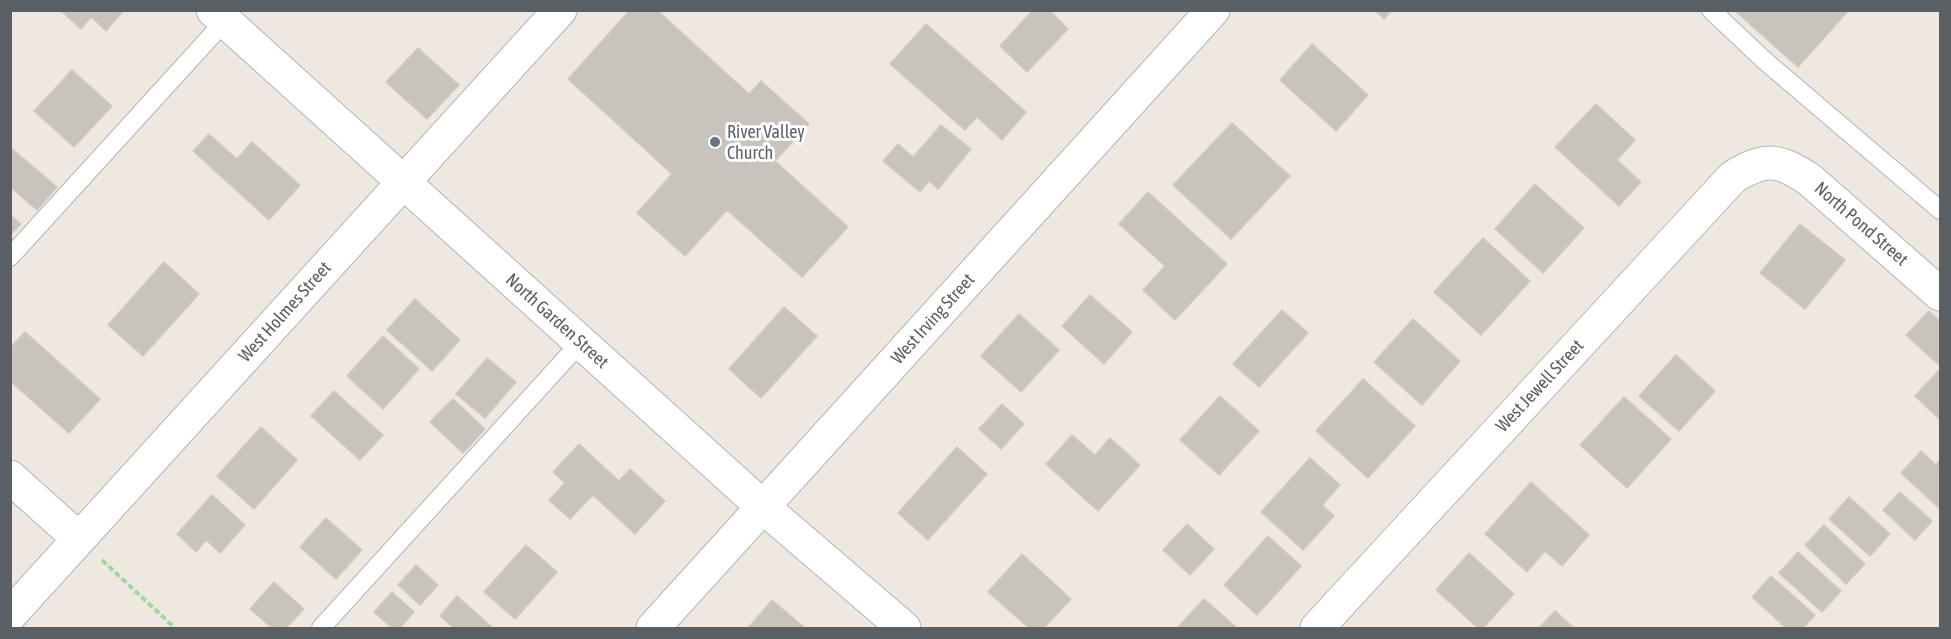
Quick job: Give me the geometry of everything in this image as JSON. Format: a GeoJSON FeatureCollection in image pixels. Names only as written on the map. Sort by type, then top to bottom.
{"type":"FeatureCollection","features":[{"type":"Feature","properties":{"kind":"street","name":"West Holmes Street"},"geometry":{"type":"LineString","coordinates":[[10,615],[560,10]]}},
{"type":"Feature","properties":{"kind":"street","name":"West Irving Street"},"geometry":{"type":"LineString","coordinates":[[653,628],[1213,10]]}},
{"type":"Feature","properties":{"kind":"street","name":"North Garden Street"},"geometry":{"type":"LineString","coordinates":[[219,16],[764,507],[904,628]]}},
{"type":"Feature","properties":{"kind":"street","name":"North Pond Street"},"geometry":{"type":"LineString","coordinates":[[1776,162],[1793,168],[1810,180],[1941,294]]}},
{"type":"Feature","properties":{"kind":"street","name":"West Jewell Street"},"geometry":{"type":"LineString","coordinates":[[1317,628],[1733,177],[1753,165],[1776,162]]}},
{"type":"Feature","properties":{"kind":"street"},"geometry":{"type":"LineString","coordinates":[[10,477],[79,539]]}},
{"type":"Feature","properties":{"kind":"lane"},"geometry":{"type":"LineString","coordinates":[[1711,10],[1765,61],[1941,210]]}},
{"type":"Feature","properties":{"kind":"lane"},"geometry":{"type":"LineString","coordinates":[[10,257],[219,16]]}},
{"type":"Feature","properties":{"kind":"lane"},"geometry":{"type":"LineString","coordinates":[[321,628],[581,342]]}},
{"type":"Feature","properties":{"kind":"path"},"geometry":{"type":"LineString","coordinates":[[79,539],[175,628]]}},
{"type":"Feature","properties":{"kind":"building"},"geometry":{"type":"Polygon","coordinates":[[[60,10],[124,10],[106,31],[91,17],[81,29],[60,10]]]}},
{"type":"Feature","properties":{"kind":"building","name":"River Valley Church"},"geometry":{"type":"Polygon","coordinates":[[[630,10],[657,10],[749,94],[761,81],[809,124],[775,161],[848,227],[802,277],[727,210],[685,256],[637,213],[672,174],[568,79],[630,10]]]}},
{"type":"Feature","properties":{"kind":"building"},"geometry":{"type":"Polygon","coordinates":[[[1033,10],[1049,10],[1068,29],[1027,72],[1000,46],[1033,10]]]}},
{"type":"Feature","properties":{"kind":"building"},"geometry":{"type":"Polygon","coordinates":[[[1375,10],[1392,10],[1384,19],[1375,10]]]}},
{"type":"Feature","properties":{"kind":"building"},"geometry":{"type":"Polygon","coordinates":[[[1734,10],[1849,10],[1798,67],[1734,10]]]}},
{"type":"Feature","properties":{"kind":"building"},"geometry":{"type":"Polygon","coordinates":[[[926,24],[1026,112],[1002,140],[977,117],[965,130],[890,64],[926,24]]]}},
{"type":"Feature","properties":{"kind":"building"},"geometry":{"type":"Polygon","coordinates":[[[1312,44],[1368,95],[1336,131],[1280,80],[1312,44]]]}},
{"type":"Feature","properties":{"kind":"building"},"geometry":{"type":"Polygon","coordinates":[[[418,48],[459,85],[427,119],[386,82],[418,48]]]}},
{"type":"Feature","properties":{"kind":"building"},"geometry":{"type":"Polygon","coordinates":[[[72,70],[112,106],[74,147],[34,111],[72,70]]]}},
{"type":"Feature","properties":{"kind":"building"},"geometry":{"type":"Polygon","coordinates":[[[1596,104],[1635,140],[1617,160],[1641,182],[1619,206],[1555,147],[1596,104]]]}},
{"type":"Feature","properties":{"kind":"building"},"geometry":{"type":"Polygon","coordinates":[[[1232,123],[1290,176],[1231,239],[1173,185],[1232,123]]]}},
{"type":"Feature","properties":{"kind":"building"},"geometry":{"type":"Polygon","coordinates":[[[941,125],[971,149],[938,189],[929,181],[920,192],[883,161],[898,144],[913,157],[941,125]]]}},
{"type":"Feature","properties":{"kind":"building"},"geometry":{"type":"Polygon","coordinates":[[[209,134],[237,159],[252,142],[300,185],[269,220],[193,151],[209,134]]]}},
{"type":"Feature","properties":{"kind":"building"},"geometry":{"type":"Polygon","coordinates":[[[10,147],[57,187],[37,210],[10,187],[10,147]]]}},
{"type":"Feature","properties":{"kind":"building"},"geometry":{"type":"Polygon","coordinates":[[[1535,184],[1584,228],[1543,273],[1495,229],[1535,184]]]}},
{"type":"Feature","properties":{"kind":"building"},"geometry":{"type":"Polygon","coordinates":[[[1148,192],[1227,264],[1175,320],[1143,290],[1165,266],[1119,224],[1148,192]]]}},
{"type":"Feature","properties":{"kind":"building"},"geometry":{"type":"Polygon","coordinates":[[[10,215],[21,224],[10,235],[10,215]]]}},
{"type":"Feature","properties":{"kind":"building"},"geometry":{"type":"Polygon","coordinates":[[[1800,224],[1845,260],[1805,309],[1760,273],[1800,224]]]}},
{"type":"Feature","properties":{"kind":"building"},"geometry":{"type":"Polygon","coordinates":[[[1483,238],[1530,281],[1481,335],[1434,292],[1483,238]]]}},
{"type":"Feature","properties":{"kind":"building"},"geometry":{"type":"Polygon","coordinates":[[[164,262],[199,294],[143,356],[108,325],[164,262]]]}},
{"type":"Feature","properties":{"kind":"building"},"geometry":{"type":"Polygon","coordinates":[[[1090,295],[1132,332],[1104,364],[1062,326],[1090,295]]]}},
{"type":"Feature","properties":{"kind":"building"},"geometry":{"type":"Polygon","coordinates":[[[415,299],[460,340],[432,371],[387,330],[415,299]]]}},
{"type":"Feature","properties":{"kind":"building"},"geometry":{"type":"Polygon","coordinates":[[[784,307],[817,336],[761,398],[729,369],[784,307]]]}},
{"type":"Feature","properties":{"kind":"building"},"geometry":{"type":"Polygon","coordinates":[[[1282,310],[1308,333],[1259,387],[1233,364],[1282,310]]]}},
{"type":"Feature","properties":{"kind":"building"},"geometry":{"type":"Polygon","coordinates":[[[1929,311],[1940,321],[1940,366],[1906,335],[1929,311]]]}},
{"type":"Feature","properties":{"kind":"building"},"geometry":{"type":"Polygon","coordinates":[[[1019,314],[1059,350],[1021,392],[981,356],[1019,314]]]}},
{"type":"Feature","properties":{"kind":"building"},"geometry":{"type":"Polygon","coordinates":[[[1413,319],[1460,361],[1422,405],[1374,362],[1413,319]]]}},
{"type":"Feature","properties":{"kind":"building"},"geometry":{"type":"Polygon","coordinates":[[[25,332],[100,399],[69,433],[10,381],[10,348],[25,332]]]}},
{"type":"Feature","properties":{"kind":"building"},"geometry":{"type":"Polygon","coordinates":[[[383,336],[419,369],[383,409],[347,376],[383,336]]]}},
{"type":"Feature","properties":{"kind":"building"},"geometry":{"type":"Polygon","coordinates":[[[1676,355],[1715,391],[1679,431],[1639,396],[1676,355]]]}},
{"type":"Feature","properties":{"kind":"building"},"geometry":{"type":"Polygon","coordinates":[[[487,358],[516,382],[485,418],[456,394],[487,358]]]}},
{"type":"Feature","properties":{"kind":"building"},"geometry":{"type":"Polygon","coordinates":[[[1940,369],[1940,420],[1915,396],[1940,369]]]}},
{"type":"Feature","properties":{"kind":"building"},"geometry":{"type":"Polygon","coordinates":[[[1363,379],[1415,426],[1368,478],[1316,431],[1363,379]]]}},
{"type":"Feature","properties":{"kind":"building"},"geometry":{"type":"Polygon","coordinates":[[[334,391],[383,435],[360,460],[311,416],[334,391]]]}},
{"type":"Feature","properties":{"kind":"building"},"geometry":{"type":"Polygon","coordinates":[[[1220,396],[1259,431],[1219,475],[1180,440],[1220,396]]]}},
{"type":"Feature","properties":{"kind":"building"},"geometry":{"type":"Polygon","coordinates":[[[1624,397],[1671,439],[1627,488],[1580,445],[1624,397]]]}},
{"type":"Feature","properties":{"kind":"building"},"geometry":{"type":"Polygon","coordinates":[[[453,399],[485,429],[463,453],[430,422],[453,399]]]}},
{"type":"Feature","properties":{"kind":"building"},"geometry":{"type":"Polygon","coordinates":[[[1002,404],[1024,424],[1001,449],[979,429],[1002,404]]]}},
{"type":"Feature","properties":{"kind":"building"},"geometry":{"type":"Polygon","coordinates":[[[261,427],[297,460],[254,509],[217,476],[261,427]]]}},
{"type":"Feature","properties":{"kind":"building"},"geometry":{"type":"Polygon","coordinates":[[[1072,435],[1095,455],[1110,438],[1140,465],[1098,511],[1046,464],[1072,435]]]}},
{"type":"Feature","properties":{"kind":"building"},"geometry":{"type":"Polygon","coordinates":[[[579,444],[619,481],[630,469],[665,501],[635,534],[593,495],[570,519],[549,500],[565,483],[553,472],[579,444]]]}},
{"type":"Feature","properties":{"kind":"building"},"geometry":{"type":"Polygon","coordinates":[[[957,447],[987,474],[928,540],[898,513],[957,447]]]}},
{"type":"Feature","properties":{"kind":"building"},"geometry":{"type":"Polygon","coordinates":[[[1921,451],[1936,465],[1940,460],[1940,509],[1901,473],[1921,451]]]}},
{"type":"Feature","properties":{"kind":"building"},"geometry":{"type":"Polygon","coordinates":[[[1310,458],[1340,485],[1322,505],[1334,516],[1303,550],[1261,512],[1310,458]]]}},
{"type":"Feature","properties":{"kind":"building"},"geometry":{"type":"Polygon","coordinates":[[[1531,482],[1589,535],[1562,566],[1545,551],[1527,572],[1485,534],[1531,482]]]}},
{"type":"Feature","properties":{"kind":"building"},"geometry":{"type":"Polygon","coordinates":[[[1900,492],[1932,521],[1915,540],[1883,510],[1900,492]]]}},
{"type":"Feature","properties":{"kind":"building"},"geometry":{"type":"Polygon","coordinates":[[[212,495],[245,525],[220,553],[206,540],[196,552],[177,534],[212,495]]]}},
{"type":"Feature","properties":{"kind":"building"},"geometry":{"type":"Polygon","coordinates":[[[1849,497],[1890,534],[1870,556],[1829,519],[1849,497]]]}},
{"type":"Feature","properties":{"kind":"building"},"geometry":{"type":"Polygon","coordinates":[[[326,518],[362,550],[336,579],[300,547],[326,518]]]}},
{"type":"Feature","properties":{"kind":"building"},"geometry":{"type":"Polygon","coordinates":[[[1187,524],[1214,549],[1190,575],[1163,550],[1187,524]]]}},
{"type":"Feature","properties":{"kind":"building"},"geometry":{"type":"Polygon","coordinates":[[[1824,525],[1865,564],[1846,584],[1805,545],[1824,525]]]}},
{"type":"Feature","properties":{"kind":"building"},"geometry":{"type":"Polygon","coordinates":[[[1268,536],[1301,566],[1257,615],[1224,585],[1268,536]]]}},
{"type":"Feature","properties":{"kind":"building"},"geometry":{"type":"Polygon","coordinates":[[[526,545],[557,572],[515,619],[484,592],[526,545]]]}},
{"type":"Feature","properties":{"kind":"building"},"geometry":{"type":"Polygon","coordinates":[[[1798,552],[1841,591],[1822,612],[1779,573],[1798,552]]]}},
{"type":"Feature","properties":{"kind":"building"},"geometry":{"type":"Polygon","coordinates":[[[1469,553],[1514,594],[1483,628],[1478,628],[1436,590],[1469,553]]]}},
{"type":"Feature","properties":{"kind":"building"},"geometry":{"type":"Polygon","coordinates":[[[1022,554],[1071,599],[1044,628],[1029,628],[988,592],[1022,554]]]}},
{"type":"Feature","properties":{"kind":"building"},"geometry":{"type":"Polygon","coordinates":[[[416,565],[438,585],[420,605],[398,585],[416,565]]]}},
{"type":"Feature","properties":{"kind":"building"},"geometry":{"type":"Polygon","coordinates":[[[1771,576],[1815,615],[1803,628],[1786,628],[1752,597],[1771,576]]]}},
{"type":"Feature","properties":{"kind":"building"},"geometry":{"type":"Polygon","coordinates":[[[274,582],[304,609],[286,628],[272,628],[250,609],[274,582]]]}},
{"type":"Feature","properties":{"kind":"building"},"geometry":{"type":"Polygon","coordinates":[[[392,592],[414,612],[400,628],[392,628],[374,612],[392,592]]]}},
{"type":"Feature","properties":{"kind":"building"},"geometry":{"type":"Polygon","coordinates":[[[457,596],[493,628],[454,628],[440,616],[457,596]]]}},
{"type":"Feature","properties":{"kind":"building"},"geometry":{"type":"Polygon","coordinates":[[[1204,599],[1237,628],[1177,628],[1204,599]]]}},
{"type":"Feature","properties":{"kind":"building"},"geometry":{"type":"Polygon","coordinates":[[[772,600],[805,628],[748,628],[772,600]]]}},
{"type":"Feature","properties":{"kind":"building"},"geometry":{"type":"Polygon","coordinates":[[[1555,611],[1574,628],[1539,628],[1555,611]]]}},
{"type":"Feature","properties":{"kind":"place","name":"River Valley Church"},"geometry":{"type":"Point","coordinates":[715,142]}}]}
